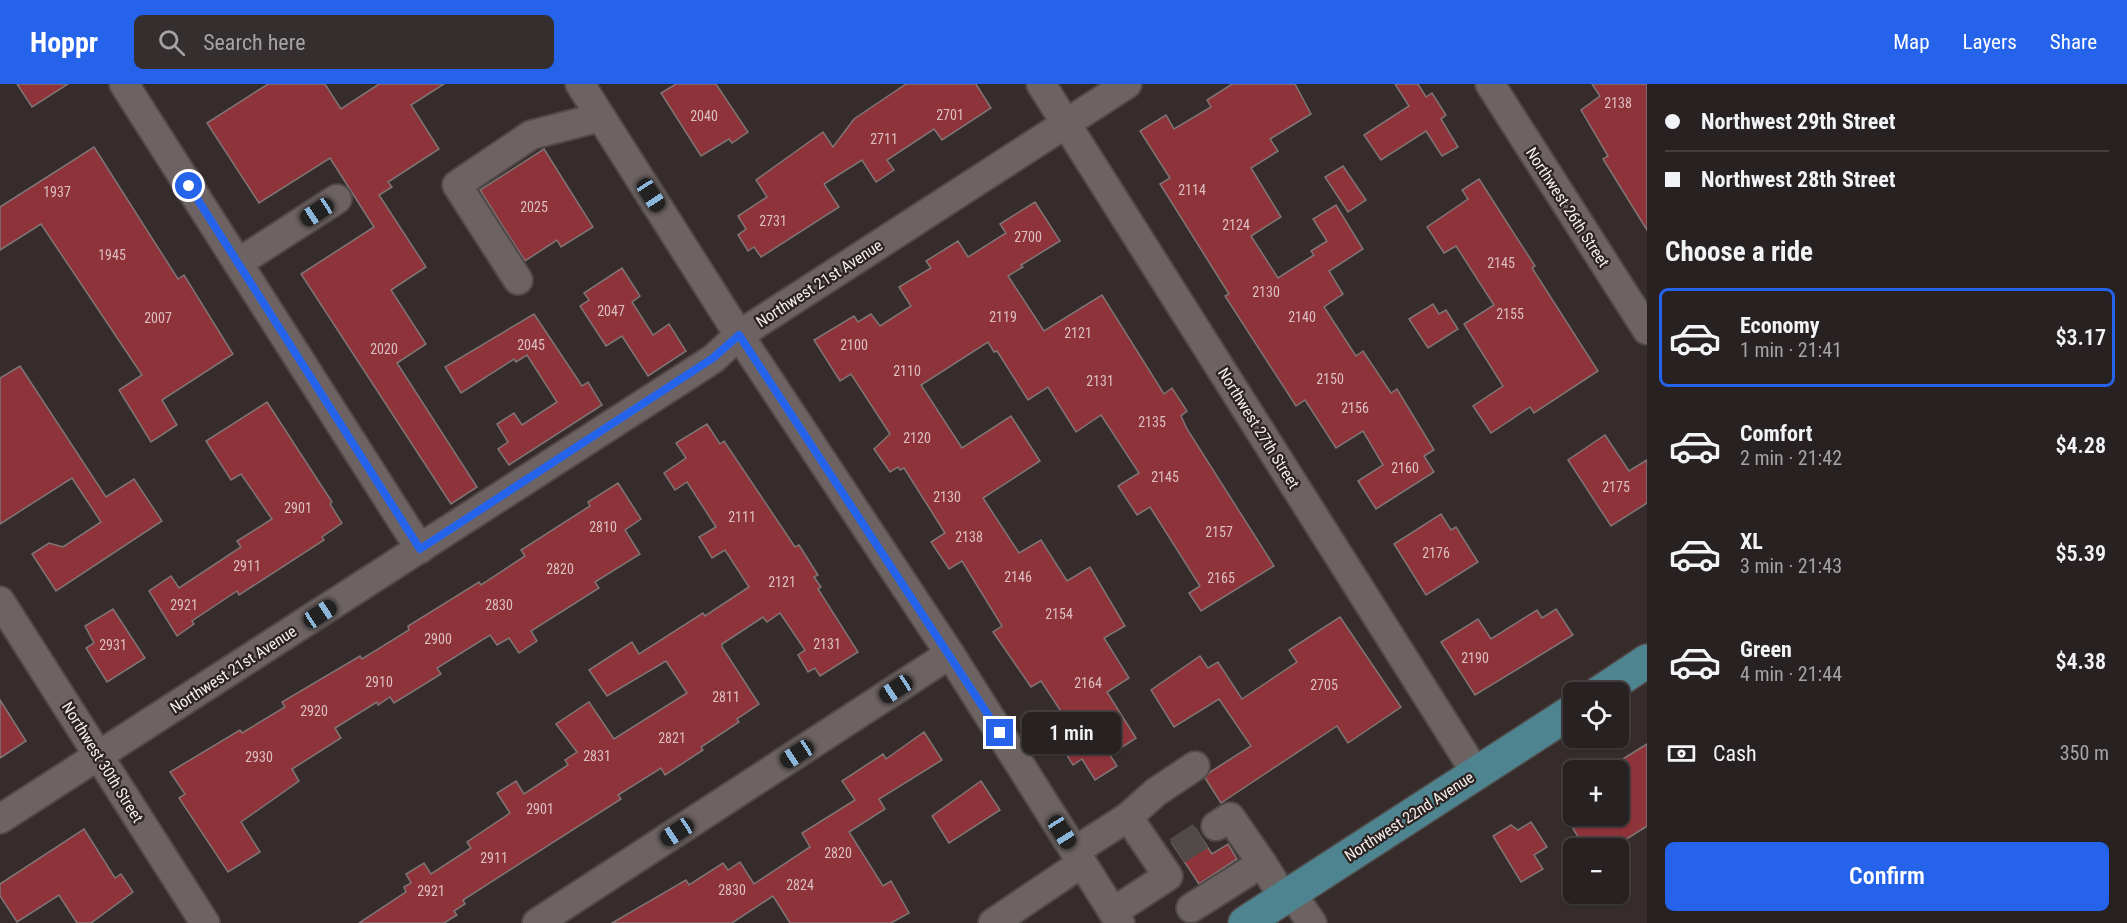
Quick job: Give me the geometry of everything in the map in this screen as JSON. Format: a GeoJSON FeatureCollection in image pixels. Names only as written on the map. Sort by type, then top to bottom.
{"type":"FeatureCollection","features":[{"type":"Feature","properties":{"kind":"main road"},"geometry":{"type":"LineString","coordinates":[[1616,682],[1647,662]]}},
{"type":"Feature","properties":{"kind":"main road","name":"Northwest 22nd Avenue"},"geometry":{"type":"LineString","coordinates":[[1245,923],[1563,717]]}},
{"type":"Feature","properties":{"kind":"street"},"geometry":{"type":"LineString","coordinates":[[580,84],[739,335],[950,654],[1116,917],[1173,864]]}},
{"type":"Feature","properties":{"kind":"street","name":"Northwest 27th Street"},"geometry":{"type":"LineString","coordinates":[[1041,84],[1476,773]]}},
{"type":"Feature","properties":{"kind":"street","name":"Northwest 21st Avenue"},"geometry":{"type":"LineString","coordinates":[[0,819],[713,358],[739,335],[1127,84]]}},
{"type":"Feature","properties":{"kind":"street","name":"Northwest 26th Street"},"geometry":{"type":"LineString","coordinates":[[1490,84],[1647,330]]}},
{"type":"Feature","properties":{"kind":"street"},"geometry":{"type":"LineString","coordinates":[[129,86],[238,263],[420,549]]}},
{"type":"Feature","properties":{"kind":"street"},"geometry":{"type":"LineString","coordinates":[[518,280],[457,185],[531,135],[601,117]]}},
{"type":"Feature","properties":{"kind":"street"},"geometry":{"type":"LineString","coordinates":[[238,263],[337,199]]}},
{"type":"Feature","properties":{"kind":"street","name":"Northwest 30th Street"},"geometry":{"type":"LineString","coordinates":[[0,600],[205,923]]}},
{"type":"Feature","properties":{"kind":"street"},"geometry":{"type":"LineString","coordinates":[[537,923],[950,654]]}},
{"type":"Feature","properties":{"kind":"street"},"geometry":{"type":"LineString","coordinates":[[993,923],[1128,817],[1156,792],[1195,766]]}},
{"type":"Feature","properties":{"kind":"street"},"geometry":{"type":"LineString","coordinates":[[1128,817],[1173,864],[1197,915],[1262,863]]}},
{"type":"Feature","properties":{"kind":"street"},"geometry":{"type":"LineString","coordinates":[[1227,833],[1262,863],[1312,923]]}},
{"type":"Feature","properties":{"kind":"building"},"geometry":{"type":"Polygon","coordinates":[[[17,84],[68,84],[32,107],[17,84]]]}},
{"type":"Feature","properties":{"kind":"building"},"geometry":{"type":"Polygon","coordinates":[[[268,84],[325,84],[341,109],[379,84],[444,84],[411,105],[439,149],[388,182],[392,187],[379,195],[426,267],[391,290],[426,344],[397,363],[477,487],[451,504],[301,274],[374,227],[330,158],[259,203],[207,123],[268,84]]]}},
{"type":"Feature","properties":{"kind":"building"},"geometry":{"type":"Polygon","coordinates":[[[676,84],[716,84],[748,132],[732,143],[729,139],[701,156],[661,93],[676,84]]]}},
{"type":"Feature","properties":{"kind":"building"},"geometry":{"type":"Polygon","coordinates":[[[906,84],[976,84],[991,108],[942,140],[934,129],[887,160],[894,170],[876,182],[862,160],[824,184],[839,207],[761,257],[754,247],[748,251],[738,235],[746,229],[738,216],[767,197],[756,180],[823,132],[833,147],[854,119],[906,84]]]}},
{"type":"Feature","properties":{"kind":"building"},"geometry":{"type":"Polygon","coordinates":[[[1232,84],[1295,84],[1311,114],[1270,139],[1278,151],[1251,168],[1281,217],[1251,236],[1278,278],[1314,255],[1311,251],[1327,241],[1313,219],[1336,205],[1363,249],[1329,271],[1343,294],[1324,307],[1356,356],[1363,351],[1391,393],[1397,389],[1434,450],[1424,456],[1434,472],[1376,509],[1358,481],[1383,465],[1363,431],[1336,448],[1305,400],[1296,406],[1225,296],[1229,294],[1160,184],[1170,178],[1140,131],[1166,115],[1174,129],[1211,107],[1207,100],[1232,84]]]}},
{"type":"Feature","properties":{"kind":"building"},"geometry":{"type":"Polygon","coordinates":[[[1395,84],[1418,84],[1426,97],[1432,93],[1446,115],[1441,119],[1458,147],[1442,156],[1426,131],[1381,160],[1364,135],[1409,106],[1395,84]]]}},
{"type":"Feature","properties":{"kind":"building"},"geometry":{"type":"Polygon","coordinates":[[[1592,84],[1647,84],[1647,230],[1603,159],[1608,156],[1581,110],[1600,96],[1592,84]]]}},
{"type":"Feature","properties":{"kind":"building"},"geometry":{"type":"Polygon","coordinates":[[[94,147],[178,279],[184,275],[233,354],[162,400],[177,425],[151,442],[119,390],[142,375],[41,224],[0,250],[0,207],[94,147]]]}},
{"type":"Feature","properties":{"kind":"building"},"geometry":{"type":"Polygon","coordinates":[[[544,149],[593,227],[561,247],[557,240],[525,261],[480,190],[544,149]]]}},
{"type":"Feature","properties":{"kind":"building"},"geometry":{"type":"Polygon","coordinates":[[[1343,166],[1366,200],[1348,212],[1325,177],[1343,166]]]}},
{"type":"Feature","properties":{"kind":"building"},"geometry":{"type":"Polygon","coordinates":[[[1479,179],[1535,266],[1532,268],[1598,371],[1534,413],[1530,407],[1491,433],[1473,406],[1503,386],[1464,324],[1494,305],[1456,246],[1444,253],[1427,227],[1468,199],[1462,190],[1479,179]]]}},
{"type":"Feature","properties":{"kind":"building"},"geometry":{"type":"Polygon","coordinates":[[[1035,202],[1060,241],[1021,265],[1023,267],[1008,276],[1044,331],[1102,295],[1164,394],[1172,388],[1187,411],[1181,416],[1187,429],[1274,566],[1201,611],[1189,593],[1200,586],[1150,507],[1137,515],[1118,486],[1139,473],[1101,415],[1076,432],[1048,387],[1028,400],[997,351],[994,352],[988,342],[921,385],[962,448],[1011,416],[1040,461],[983,498],[1019,553],[1041,540],[1067,581],[1090,567],[1125,626],[1104,638],[1129,678],[1107,692],[1136,738],[1110,755],[1117,766],[1095,780],[1082,759],[1073,765],[1056,738],[1072,728],[1041,681],[1031,687],[993,632],[1002,626],[962,561],[949,569],[931,542],[945,533],[904,468],[900,470],[898,467],[890,472],[874,449],[890,434],[851,374],[840,381],[814,340],[854,316],[858,322],[871,314],[880,326],[911,306],[899,287],[931,268],[926,261],[958,241],[968,257],[1006,233],[1000,224],[1035,202]]]}},
{"type":"Feature","properties":{"kind":"building"},"geometry":{"type":"Polygon","coordinates":[[[622,268],[640,296],[632,302],[653,335],[669,324],[686,351],[648,376],[622,336],[606,346],[580,306],[589,300],[584,293],[622,268]]]}},
{"type":"Feature","properties":{"kind":"building"},"geometry":{"type":"Polygon","coordinates":[[[1433,304],[1439,314],[1446,310],[1458,329],[1428,348],[1409,319],[1433,304]]]}},
{"type":"Feature","properties":{"kind":"building"},"geometry":{"type":"Polygon","coordinates":[[[534,314],[582,386],[588,382],[602,405],[509,465],[498,449],[508,442],[497,424],[514,413],[522,425],[557,402],[527,355],[516,362],[514,359],[461,393],[445,367],[534,314]]]}},
{"type":"Feature","properties":{"kind":"building"},"geometry":{"type":"Polygon","coordinates":[[[20,366],[106,497],[134,479],[162,521],[56,591],[32,554],[49,543],[63,547],[101,522],[72,478],[0,524],[0,378],[20,366]]]}},
{"type":"Feature","properties":{"kind":"building"},"geometry":{"type":"Polygon","coordinates":[[[267,402],[332,502],[330,504],[342,523],[322,537],[324,540],[239,595],[237,591],[192,621],[194,624],[177,636],[149,591],[171,576],[179,588],[241,547],[237,541],[272,519],[241,474],[231,480],[206,441],[267,402]]]}},
{"type":"Feature","properties":{"kind":"building"},"geometry":{"type":"Polygon","coordinates":[[[707,424],[720,444],[724,441],[795,547],[799,545],[818,575],[814,577],[821,587],[818,589],[858,652],[820,676],[815,668],[808,672],[798,655],[805,650],[780,613],[767,622],[763,617],[722,644],[759,704],[737,719],[739,722],[701,747],[703,750],[665,775],[661,768],[618,795],[621,799],[463,900],[465,904],[454,911],[457,915],[444,923],[359,923],[406,892],[404,887],[411,883],[406,874],[424,863],[431,874],[471,848],[467,842],[510,813],[497,793],[516,781],[524,794],[568,765],[565,760],[577,752],[556,724],[589,702],[614,739],[687,693],[666,661],[607,696],[589,670],[632,642],[639,654],[703,613],[705,616],[749,587],[725,550],[712,558],[699,537],[716,527],[687,482],[675,490],[664,473],[686,458],[676,443],[707,424]]]}},
{"type":"Feature","properties":{"kind":"building"},"geometry":{"type":"Polygon","coordinates":[[[1605,435],[1629,471],[1647,460],[1647,503],[1611,526],[1568,460],[1605,435]]]}},
{"type":"Feature","properties":{"kind":"building"},"geometry":{"type":"Polygon","coordinates":[[[618,483],[641,519],[625,530],[640,554],[595,582],[599,588],[531,631],[537,641],[519,653],[509,638],[497,645],[490,635],[437,668],[441,674],[394,703],[390,697],[378,705],[377,702],[335,728],[341,738],[292,769],[299,781],[241,822],[260,852],[228,872],[179,798],[185,794],[170,772],[240,730],[242,733],[285,707],[282,702],[360,656],[362,659],[409,630],[408,626],[479,582],[481,585],[525,556],[521,550],[590,506],[588,502],[618,483]]]}},
{"type":"Feature","properties":{"kind":"building"},"geometry":{"type":"Polygon","coordinates":[[[1441,514],[1451,530],[1456,527],[1478,562],[1426,595],[1394,544],[1441,514]]]}},
{"type":"Feature","properties":{"kind":"building"},"geometry":{"type":"Polygon","coordinates":[[[113,609],[145,658],[107,682],[86,648],[94,643],[85,626],[113,609]]]}},
{"type":"Feature","properties":{"kind":"building"},"geometry":{"type":"Polygon","coordinates":[[[1556,609],[1573,635],[1475,695],[1441,642],[1478,619],[1491,639],[1537,610],[1542,618],[1556,609]]]}},
{"type":"Feature","properties":{"kind":"building"},"geometry":{"type":"Polygon","coordinates":[[[1340,617],[1401,707],[1348,743],[1337,726],[1221,803],[1205,778],[1210,772],[1251,746],[1219,699],[1174,727],[1151,690],[1200,656],[1208,668],[1218,662],[1242,699],[1297,662],[1289,650],[1340,617]]]}},
{"type":"Feature","properties":{"kind":"building"},"geometry":{"type":"Polygon","coordinates":[[[0,700],[26,741],[0,758],[0,700]]]}},
{"type":"Feature","properties":{"kind":"building"},"geometry":{"type":"Polygon","coordinates":[[[924,732],[942,760],[879,799],[885,809],[849,832],[883,886],[891,881],[909,913],[891,923],[790,923],[773,896],[732,923],[612,923],[686,880],[689,885],[723,863],[728,870],[740,862],[754,884],[810,847],[802,833],[855,800],[842,781],[883,754],[886,759],[924,732]]]}},
{"type":"Feature","properties":{"kind":"building"},"geometry":{"type":"Polygon","coordinates":[[[1647,744],[1647,826],[1628,838],[1579,838],[1573,829],[1577,826],[1629,826],[1629,760],[1621,760],[1647,744]]]}},
{"type":"Feature","properties":{"kind":"building"},"geometry":{"type":"Polygon","coordinates":[[[981,781],[1000,810],[949,843],[932,816],[981,781]]]}},
{"type":"Feature","properties":{"kind":"building"},"geometry":{"type":"Polygon","coordinates":[[[1531,822],[1547,847],[1534,855],[1543,869],[1521,882],[1493,836],[1511,825],[1518,830],[1531,822]]]}},
{"type":"Feature","properties":{"kind":"building"},"geometry":{"type":"Polygon","coordinates":[[[1195,828],[1212,854],[1228,844],[1237,859],[1199,884],[1172,843],[1195,828]]]}},
{"type":"Feature","properties":{"kind":"building"},"geometry":{"type":"Polygon","coordinates":[[[84,829],[115,878],[121,874],[133,892],[91,923],[77,923],[59,895],[17,922],[0,896],[0,884],[84,829]]]}},
{"type":"Feature","properties":{"kind":"tunnel"},"geometry":{"type":"LineString","coordinates":[[1177,851],[1216,826]]}},
{"type":"Feature","properties":{"kind":"route"},"geometry":{"type":"LineString","coordinates":[[189,186],[420,549],[713,358],[739,335],[1000,733]]}}]}
